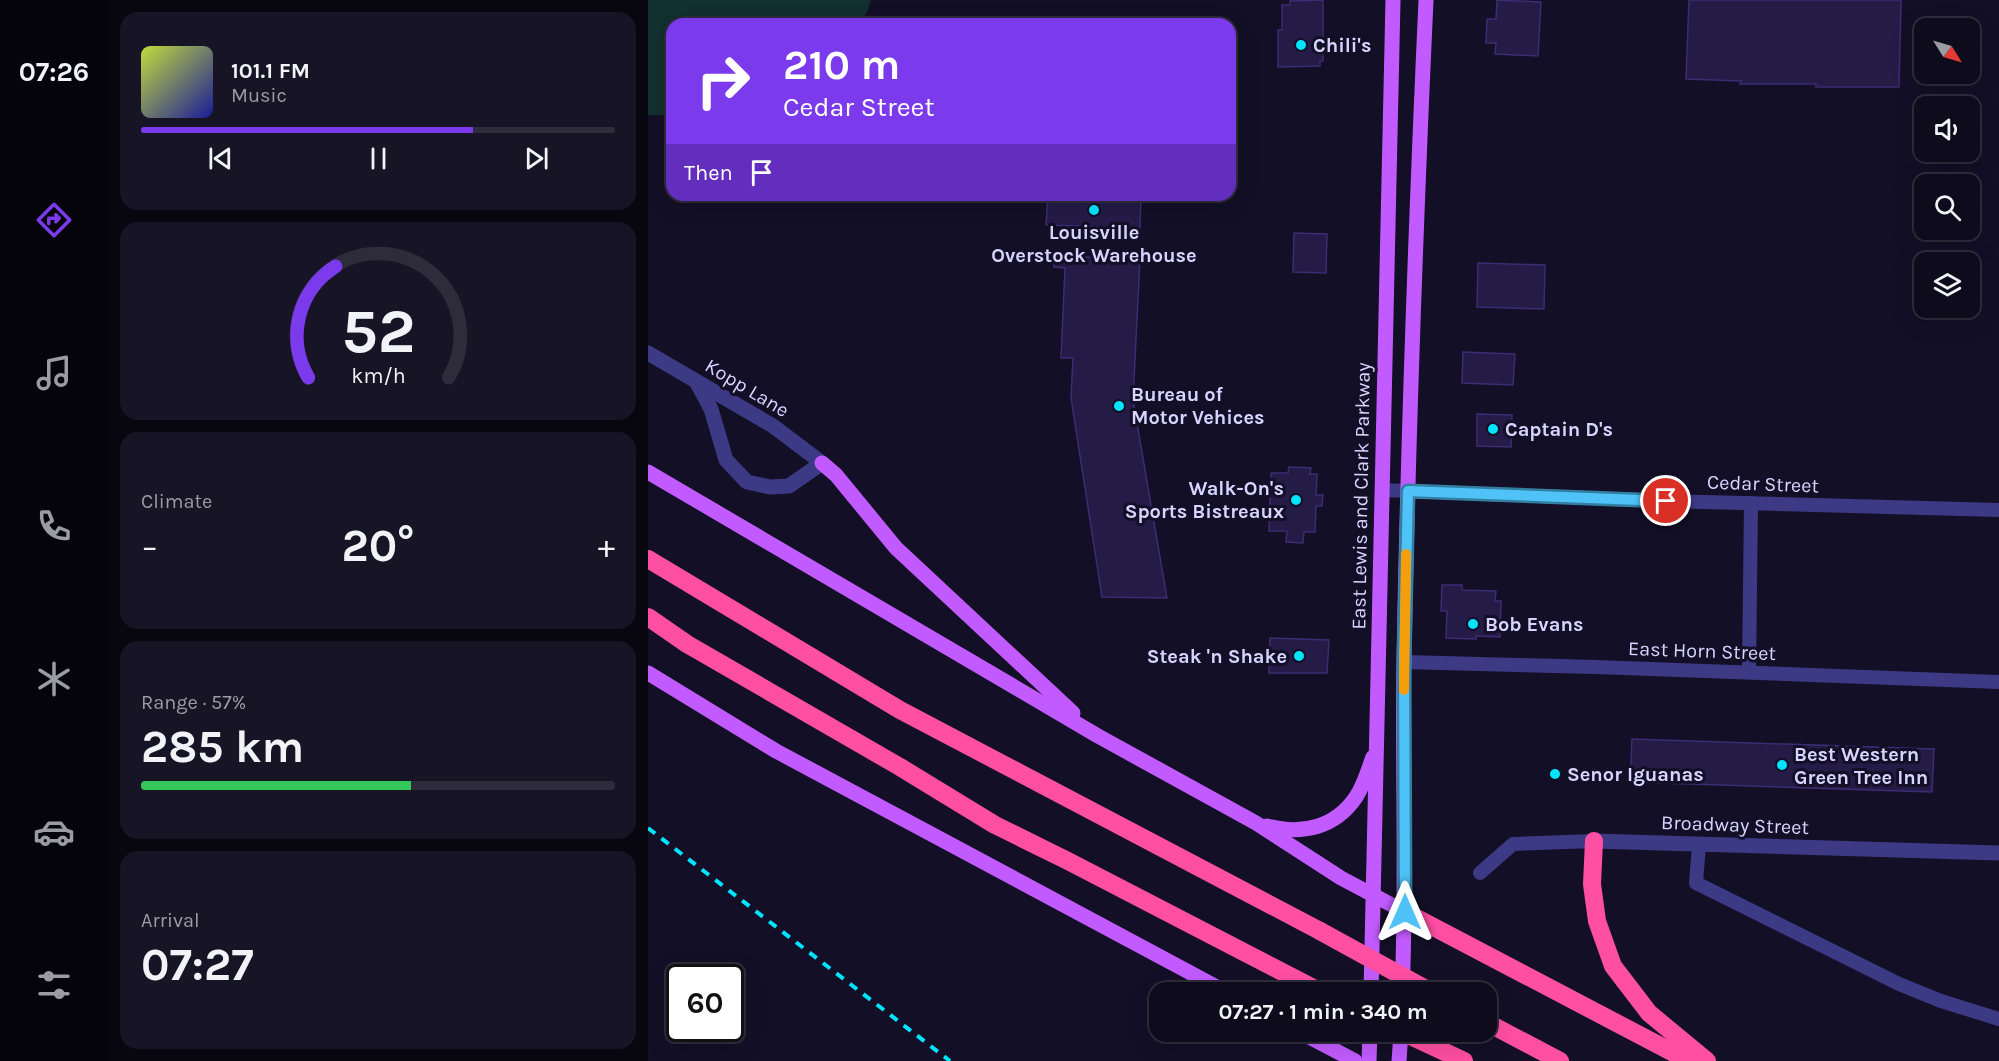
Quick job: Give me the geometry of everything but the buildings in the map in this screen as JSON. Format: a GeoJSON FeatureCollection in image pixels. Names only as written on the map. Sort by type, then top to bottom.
{"type":"FeatureCollection","features":[{"type":"Feature","properties":{"kind":"highway"},"geometry":{"type":"LineString","coordinates":[[648,559],[900,710],[1413,982]]}},
{"type":"Feature","properties":{"kind":"highway"},"geometry":{"type":"LineString","coordinates":[[648,617],[687,644],[900,767],[995,825],[1302,982]]}},
{"type":"Feature","properties":{"kind":"highway"},"geometry":{"type":"LineString","coordinates":[[1594,841],[1592,884],[1597,921],[1613,966],[1649,1013],[1707,1061]]}},
{"type":"Feature","properties":{"kind":"highway"},"geometry":{"type":"LineString","coordinates":[[1405,912],[1689,1061]]}},
{"type":"Feature","properties":{"kind":"highway"},"geometry":{"type":"LineString","coordinates":[[1497,1028],[1561,1061]]}},
{"type":"Feature","properties":{"kind":"highway"},"geometry":{"type":"LineString","coordinates":[[1422,1042],[1463,1061]]}},
{"type":"Feature","properties":{"kind":"main road","name":"East Lewis and Clark Parkway"},"geometry":{"type":"LineString","coordinates":[[1371,982],[1393,0]]}},
{"type":"Feature","properties":{"kind":"main road"},"geometry":{"type":"LineString","coordinates":[[1402,982],[1405,912],[1404,662],[1410,363],[1426,0]]}},
{"type":"Feature","properties":{"kind":"main road"},"geometry":{"type":"LineString","coordinates":[[822,463],[836,475],[896,548],[1098,736]]}},
{"type":"Feature","properties":{"kind":"main road"},"geometry":{"type":"LineString","coordinates":[[648,472],[1098,736],[1256,824],[1341,878],[1405,912]]}},
{"type":"Feature","properties":{"kind":"main road"},"geometry":{"type":"LineString","coordinates":[[648,673],[776,751],[1207,982]]}},
{"type":"Feature","properties":{"kind":"main road"},"geometry":{"type":"LineString","coordinates":[[1256,824],[1302,831],[1334,818],[1356,797],[1377,746]]}},
{"type":"Feature","properties":{"kind":"main road"},"geometry":{"type":"LineString","coordinates":[[1319,1042],[1355,1061]]}},
{"type":"Feature","properties":{"kind":"main road"},"geometry":{"type":"LineString","coordinates":[[1369,1061],[1370,1042]]}},
{"type":"Feature","properties":{"kind":"main road"},"geometry":{"type":"LineString","coordinates":[[1399,1061],[1400,1042]]}},
{"type":"Feature","properties":{"kind":"street","name":"Kopp Lane"},"geometry":{"type":"LineString","coordinates":[[648,353],[773,426],[822,463]]}},
{"type":"Feature","properties":{"kind":"street"},"geometry":{"type":"LineString","coordinates":[[696,381],[711,409],[726,460],[747,482],[770,487],[789,486],[822,463]]}},
{"type":"Feature","properties":{"kind":"street","name":"Cedar Street"},"geometry":{"type":"LineString","coordinates":[[1382,490],[1751,504],[1999,510]]}},
{"type":"Feature","properties":{"kind":"street"},"geometry":{"type":"LineString","coordinates":[[1749,672],[1751,504]]}},
{"type":"Feature","properties":{"kind":"street","name":"East Horn Street"},"geometry":{"type":"LineString","coordinates":[[1404,662],[1999,681]]}},
{"type":"Feature","properties":{"kind":"street","name":"Broadway Street"},"geometry":{"type":"LineString","coordinates":[[1480,873],[1513,844],[1594,841],[1999,854]]}},
{"type":"Feature","properties":{"kind":"street"},"geometry":{"type":"LineString","coordinates":[[1699,845],[1696,883],[1899,984],[1941,1001],[1999,1019]]}},
{"type":"Feature","properties":{"kind":"green space"},"geometry":{"type":"Polygon","coordinates":[[[648,0],[871,0],[863,18],[666,18],[666,115],[648,115],[648,0]]]}},
{"type":"Feature","properties":{"kind":"railway"},"geometry":{"type":"LineString","coordinates":[[648,828],[950,1061]]}},
{"type":"Feature","properties":{"kind":"slow traffic"},"geometry":{"type":"LineString","coordinates":[[1404,690],[1406,554]]}},
{"type":"Feature","properties":{"kind":"place","name":"Chili's"},"geometry":{"type":"Point","coordinates":[1301,45]}},
{"type":"Feature","properties":{"kind":"place","name":"Louisville Overstock Warehouse"},"geometry":{"type":"Point","coordinates":[1094,210]}},
{"type":"Feature","properties":{"kind":"place","name":"Bureau of Motor Vehices"},"geometry":{"type":"Point","coordinates":[1119,406]}},
{"type":"Feature","properties":{"kind":"place","name":"Captain D's"},"geometry":{"type":"Point","coordinates":[1493,429]}},
{"type":"Feature","properties":{"kind":"place","name":"Walk-On's Sports Bistreaux"},"geometry":{"type":"Point","coordinates":[1296,500]}},
{"type":"Feature","properties":{"kind":"place","name":"Bob Evans"},"geometry":{"type":"Point","coordinates":[1473,624]}},
{"type":"Feature","properties":{"kind":"place","name":"Steak 'n Shake"},"geometry":{"type":"Point","coordinates":[1299,656]}},
{"type":"Feature","properties":{"kind":"place","name":"Best Western Green Tree Inn"},"geometry":{"type":"Point","coordinates":[1782,765]}},
{"type":"Feature","properties":{"kind":"place","name":"Senor Iguanas"},"geometry":{"type":"Point","coordinates":[1555,774]}},
{"type":"Feature","properties":{"kind":"route"},"geometry":{"type":"LineString","coordinates":[[1405,912],[1404,662],[1408,491],[1666,501]]}}]}
